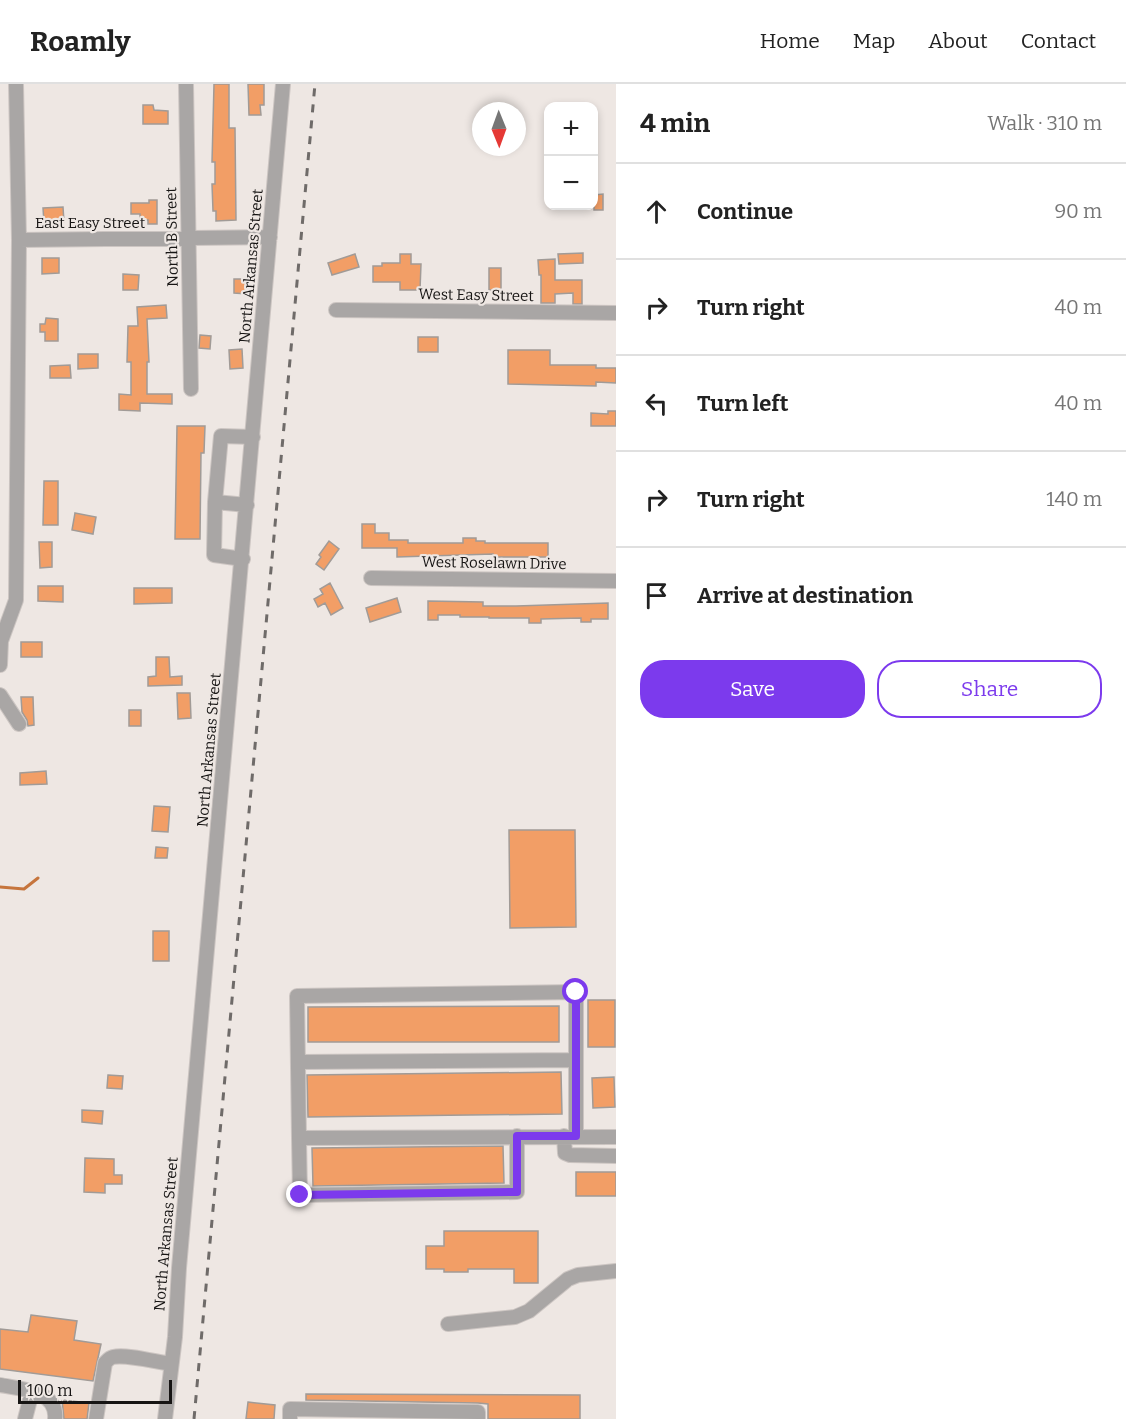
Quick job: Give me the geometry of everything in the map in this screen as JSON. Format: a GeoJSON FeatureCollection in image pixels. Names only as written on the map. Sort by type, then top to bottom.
{"type":"FeatureCollection","features":[{"type":"Feature","properties":{"kind":"street"},"geometry":{"type":"LineString","coordinates":[[0,665],[1,641],[16,600],[19,240],[16,84]]}},
{"type":"Feature","properties":{"kind":"street","name":"North B Street"},"geometry":{"type":"LineString","coordinates":[[186,84],[191,389]]}},
{"type":"Feature","properties":{"kind":"street","name":"North Arkansas Street"},"geometry":{"type":"LineString","coordinates":[[165,1419],[243,559],[283,84]]}},
{"type":"Feature","properties":{"kind":"street","name":"East Easy Street"},"geometry":{"type":"LineString","coordinates":[[19,240],[270,237]]}},
{"type":"Feature","properties":{"kind":"street","name":"West Easy Street"},"geometry":{"type":"LineString","coordinates":[[336,310],[616,313]]}},
{"type":"Feature","properties":{"kind":"street"},"geometry":{"type":"LineString","coordinates":[[243,559],[214,555],[215,502],[221,435],[253,437]]}},
{"type":"Feature","properties":{"kind":"street"},"geometry":{"type":"LineString","coordinates":[[215,502],[247,505]]}},
{"type":"Feature","properties":{"kind":"street","name":"West Roselawn Drive"},"geometry":{"type":"LineString","coordinates":[[371,578],[616,581]]}},
{"type":"Feature","properties":{"kind":"street"},"geometry":{"type":"LineString","coordinates":[[0,695],[19,723]]}},
{"type":"Feature","properties":{"kind":"street"},"geometry":{"type":"LineString","coordinates":[[517,1136],[517,1192],[300,1195],[297,996],[576,992],[576,1060],[565,1136],[565,1153],[616,1156]]}},
{"type":"Feature","properties":{"kind":"street"},"geometry":{"type":"LineString","coordinates":[[298,1062],[576,1060]]}},
{"type":"Feature","properties":{"kind":"street"},"geometry":{"type":"LineString","coordinates":[[299,1138],[616,1137]]}},
{"type":"Feature","properties":{"kind":"street"},"geometry":{"type":"LineString","coordinates":[[448,1324],[515,1317],[529,1311],[568,1279],[578,1275],[616,1271]]}},
{"type":"Feature","properties":{"kind":"street"},"geometry":{"type":"LineString","coordinates":[[96,1419],[105,1363],[109,1359],[113,1357],[130,1358],[171,1364]]}},
{"type":"Feature","properties":{"kind":"street"},"geometry":{"type":"LineString","coordinates":[[0,1385],[40,1394],[53,1403],[56,1409],[56,1419]]}},
{"type":"Feature","properties":{"kind":"street"},"geometry":{"type":"LineString","coordinates":[[25,1419],[32,1392]]}},
{"type":"Feature","properties":{"kind":"street"},"geometry":{"type":"LineString","coordinates":[[290,1419],[290,1409],[478,1412],[478,1419]]}},
{"type":"Feature","properties":{"kind":"building"},"geometry":{"type":"Polygon","coordinates":[[[214,84],[229,84],[229,128],[235,128],[236,220],[216,221],[216,211],[213,211],[214,84]]]}},
{"type":"Feature","properties":{"kind":"building"},"geometry":{"type":"Polygon","coordinates":[[[248,84],[264,84],[264,105],[260,105],[261,115],[249,115],[248,84]]]}},
{"type":"Feature","properties":{"kind":"building"},"geometry":{"type":"Polygon","coordinates":[[[143,105],[153,105],[154,110],[168,111],[168,124],[143,124],[143,105]]]}},
{"type":"Feature","properties":{"kind":"building"},"geometry":{"type":"Polygon","coordinates":[[[603,194],[603,210],[598,210],[598,195],[603,194]]]}},
{"type":"Feature","properties":{"kind":"building"},"geometry":{"type":"Polygon","coordinates":[[[149,200],[157,200],[157,224],[148,224],[148,220],[140,220],[140,214],[131,214],[131,203],[149,203],[149,200]]]}},
{"type":"Feature","properties":{"kind":"building"},"geometry":{"type":"Polygon","coordinates":[[[63,207],[64,222],[44,223],[43,208],[63,207]]]}},
{"type":"Feature","properties":{"kind":"building"},"geometry":{"type":"Polygon","coordinates":[[[583,253],[583,263],[559,264],[558,254],[583,253]]]}},
{"type":"Feature","properties":{"kind":"building"},"geometry":{"type":"Polygon","coordinates":[[[355,254],[359,267],[332,275],[328,263],[355,254]]]}},
{"type":"Feature","properties":{"kind":"building"},"geometry":{"type":"Polygon","coordinates":[[[400,254],[411,254],[411,264],[421,264],[420,290],[400,290],[400,282],[373,282],[373,266],[382,266],[382,263],[400,263],[400,254]]]}},
{"type":"Feature","properties":{"kind":"building"},"geometry":{"type":"Polygon","coordinates":[[[42,258],[59,258],[59,273],[42,274],[42,258]]]}},
{"type":"Feature","properties":{"kind":"building"},"geometry":{"type":"Polygon","coordinates":[[[555,259],[555,280],[582,280],[582,304],[573,304],[573,293],[555,294],[555,303],[541,303],[541,275],[539,275],[538,260],[555,259]]]}},
{"type":"Feature","properties":{"kind":"building"},"geometry":{"type":"Polygon","coordinates":[[[489,268],[501,268],[501,290],[489,290],[489,268]]]}},
{"type":"Feature","properties":{"kind":"building"},"geometry":{"type":"Polygon","coordinates":[[[123,274],[139,275],[138,290],[123,290],[123,274]]]}},
{"type":"Feature","properties":{"kind":"building"},"geometry":{"type":"Polygon","coordinates":[[[234,279],[247,279],[247,294],[234,293],[234,279]]]}},
{"type":"Feature","properties":{"kind":"building"},"geometry":{"type":"Polygon","coordinates":[[[166,305],[167,318],[147,319],[149,362],[147,362],[147,394],[172,394],[172,404],[140,403],[140,411],[119,410],[119,394],[131,395],[131,362],[127,362],[128,326],[138,326],[137,307],[166,305]]]}},
{"type":"Feature","properties":{"kind":"building"},"geometry":{"type":"Polygon","coordinates":[[[46,318],[58,319],[58,341],[45,341],[45,332],[40,332],[40,324],[45,324],[46,318]]]}},
{"type":"Feature","properties":{"kind":"building"},"geometry":{"type":"Polygon","coordinates":[[[200,335],[211,336],[210,349],[199,348],[200,335]]]}},
{"type":"Feature","properties":{"kind":"building"},"geometry":{"type":"Polygon","coordinates":[[[418,337],[438,337],[438,352],[418,352],[418,337]]]}},
{"type":"Feature","properties":{"kind":"building"},"geometry":{"type":"Polygon","coordinates":[[[242,349],[243,368],[230,369],[229,350],[242,349]]]}},
{"type":"Feature","properties":{"kind":"building"},"geometry":{"type":"Polygon","coordinates":[[[508,350],[550,350],[550,365],[596,365],[596,368],[616,368],[616,383],[596,382],[596,386],[508,384],[508,350]]]}},
{"type":"Feature","properties":{"kind":"building"},"geometry":{"type":"Polygon","coordinates":[[[78,354],[98,354],[98,368],[78,369],[78,354]]]}},
{"type":"Feature","properties":{"kind":"building"},"geometry":{"type":"Polygon","coordinates":[[[70,365],[71,378],[50,378],[50,366],[70,365]]]}},
{"type":"Feature","properties":{"kind":"building"},"geometry":{"type":"Polygon","coordinates":[[[608,411],[616,411],[616,426],[591,426],[591,413],[608,414],[608,411]]]}},
{"type":"Feature","properties":{"kind":"building"},"geometry":{"type":"Polygon","coordinates":[[[177,426],[205,426],[204,453],[201,453],[200,539],[175,539],[177,426]]]}},
{"type":"Feature","properties":{"kind":"building"},"geometry":{"type":"Polygon","coordinates":[[[44,481],[58,481],[58,525],[43,525],[44,481]]]}},
{"type":"Feature","properties":{"kind":"building"},"geometry":{"type":"Polygon","coordinates":[[[75,513],[96,517],[93,534],[72,530],[75,513]]]}},
{"type":"Feature","properties":{"kind":"building"},"geometry":{"type":"Polygon","coordinates":[[[362,524],[375,524],[375,533],[389,533],[389,540],[408,540],[408,543],[463,543],[463,538],[476,538],[476,541],[485,541],[485,543],[548,543],[548,557],[493,557],[493,554],[397,557],[397,548],[362,548],[362,524]]]}},
{"type":"Feature","properties":{"kind":"building"},"geometry":{"type":"Polygon","coordinates":[[[329,541],[339,549],[324,570],[316,564],[321,557],[319,555],[329,541]]]}},
{"type":"Feature","properties":{"kind":"building"},"geometry":{"type":"Polygon","coordinates":[[[39,542],[52,542],[52,567],[40,568],[39,542]]]}},
{"type":"Feature","properties":{"kind":"building"},"geometry":{"type":"Polygon","coordinates":[[[330,583],[343,608],[331,615],[325,603],[318,607],[314,599],[323,594],[320,589],[330,583]]]}},
{"type":"Feature","properties":{"kind":"building"},"geometry":{"type":"Polygon","coordinates":[[[38,586],[63,586],[63,602],[38,601],[38,586]]]}},
{"type":"Feature","properties":{"kind":"building"},"geometry":{"type":"Polygon","coordinates":[[[134,588],[172,588],[172,603],[134,604],[134,588]]]}},
{"type":"Feature","properties":{"kind":"building"},"geometry":{"type":"Polygon","coordinates":[[[397,598],[401,612],[370,622],[366,608],[397,598]]]}},
{"type":"Feature","properties":{"kind":"building"},"geometry":{"type":"Polygon","coordinates":[[[428,601],[483,602],[483,606],[608,603],[608,619],[591,619],[591,622],[581,622],[581,618],[541,619],[541,623],[529,623],[529,618],[438,615],[438,620],[428,620],[428,601]]]}},
{"type":"Feature","properties":{"kind":"building"},"geometry":{"type":"Polygon","coordinates":[[[21,642],[42,642],[42,657],[21,657],[21,642]]]}},
{"type":"Feature","properties":{"kind":"building"},"geometry":{"type":"Polygon","coordinates":[[[156,657],[169,657],[170,677],[182,676],[182,685],[148,686],[148,677],[156,676],[156,657]]]}},
{"type":"Feature","properties":{"kind":"building"},"geometry":{"type":"Polygon","coordinates":[[[177,693],[190,693],[191,718],[178,719],[177,693]]]}},
{"type":"Feature","properties":{"kind":"building"},"geometry":{"type":"Polygon","coordinates":[[[21,697],[33,697],[34,725],[28,726],[22,712],[21,697]]]}},
{"type":"Feature","properties":{"kind":"building"},"geometry":{"type":"Polygon","coordinates":[[[129,710],[141,710],[141,726],[129,726],[129,710]]]}},
{"type":"Feature","properties":{"kind":"building"},"geometry":{"type":"Polygon","coordinates":[[[46,771],[47,784],[20,785],[20,773],[46,771]]]}},
{"type":"Feature","properties":{"kind":"building"},"geometry":{"type":"Polygon","coordinates":[[[154,806],[170,807],[168,832],[152,831],[154,806]]]}},
{"type":"Feature","properties":{"kind":"building"},"geometry":{"type":"Polygon","coordinates":[[[509,830],[575,830],[576,927],[510,928],[509,830]]]}},
{"type":"Feature","properties":{"kind":"building"},"geometry":{"type":"Polygon","coordinates":[[[156,847],[168,848],[167,858],[155,858],[156,847]]]}},
{"type":"Feature","properties":{"kind":"building"},"geometry":{"type":"Polygon","coordinates":[[[153,931],[169,931],[169,961],[153,961],[153,931]]]}},
{"type":"Feature","properties":{"kind":"building"},"geometry":{"type":"Polygon","coordinates":[[[588,1000],[615,1000],[615,1047],[588,1047],[588,1000]]]}},
{"type":"Feature","properties":{"kind":"building"},"geometry":{"type":"Polygon","coordinates":[[[559,1006],[559,1042],[308,1042],[308,1007],[559,1006]]]}},
{"type":"Feature","properties":{"kind":"building"},"geometry":{"type":"Polygon","coordinates":[[[561,1072],[562,1114],[308,1117],[307,1075],[561,1072]]]}},
{"type":"Feature","properties":{"kind":"building"},"geometry":{"type":"Polygon","coordinates":[[[108,1075],[123,1076],[122,1089],[107,1088],[108,1075]]]}},
{"type":"Feature","properties":{"kind":"building"},"geometry":{"type":"Polygon","coordinates":[[[614,1077],[615,1107],[593,1108],[592,1078],[614,1077]]]}},
{"type":"Feature","properties":{"kind":"building"},"geometry":{"type":"Polygon","coordinates":[[[82,1110],[103,1111],[102,1124],[82,1122],[82,1110]]]}},
{"type":"Feature","properties":{"kind":"building"},"geometry":{"type":"Polygon","coordinates":[[[503,1146],[504,1183],[313,1186],[312,1148],[503,1146]]]}},
{"type":"Feature","properties":{"kind":"building"},"geometry":{"type":"Polygon","coordinates":[[[85,1158],[114,1159],[114,1175],[122,1175],[122,1184],[105,1184],[105,1193],[84,1192],[85,1158]]]}},
{"type":"Feature","properties":{"kind":"building"},"geometry":{"type":"Polygon","coordinates":[[[576,1172],[616,1172],[616,1196],[576,1196],[576,1172]]]}},
{"type":"Feature","properties":{"kind":"building"},"geometry":{"type":"Polygon","coordinates":[[[444,1231],[538,1231],[538,1283],[514,1283],[514,1269],[468,1269],[468,1272],[444,1272],[444,1269],[426,1269],[426,1246],[444,1246],[444,1231]]]}},
{"type":"Feature","properties":{"kind":"building"},"geometry":{"type":"Polygon","coordinates":[[[31,1315],[77,1321],[74,1340],[101,1344],[93,1381],[0,1369],[0,1329],[28,1332],[31,1315]]]}},
{"type":"Feature","properties":{"kind":"building"},"geometry":{"type":"Polygon","coordinates":[[[306,1394],[580,1395],[580,1419],[488,1419],[488,1404],[306,1400],[306,1394]]]}},
{"type":"Feature","properties":{"kind":"building"},"geometry":{"type":"Polygon","coordinates":[[[62,1400],[89,1403],[87,1419],[64,1419],[62,1400]]]}},
{"type":"Feature","properties":{"kind":"building"},"geometry":{"type":"Polygon","coordinates":[[[248,1402],[275,1405],[274,1419],[246,1419],[248,1402]]]}},
{"type":"Feature","properties":{"kind":"waterway"},"geometry":{"type":"LineString","coordinates":[[0,887],[24,889],[38,878]]}},
{"type":"Feature","properties":{"kind":"railway"},"geometry":{"type":"LineString","coordinates":[[194,1419],[315,84]]}},
{"type":"Feature","properties":{"kind":"route"},"geometry":{"type":"LineString","coordinates":[[300,1195],[517,1192],[517,1136],[576,1136],[576,992]]}}]}
